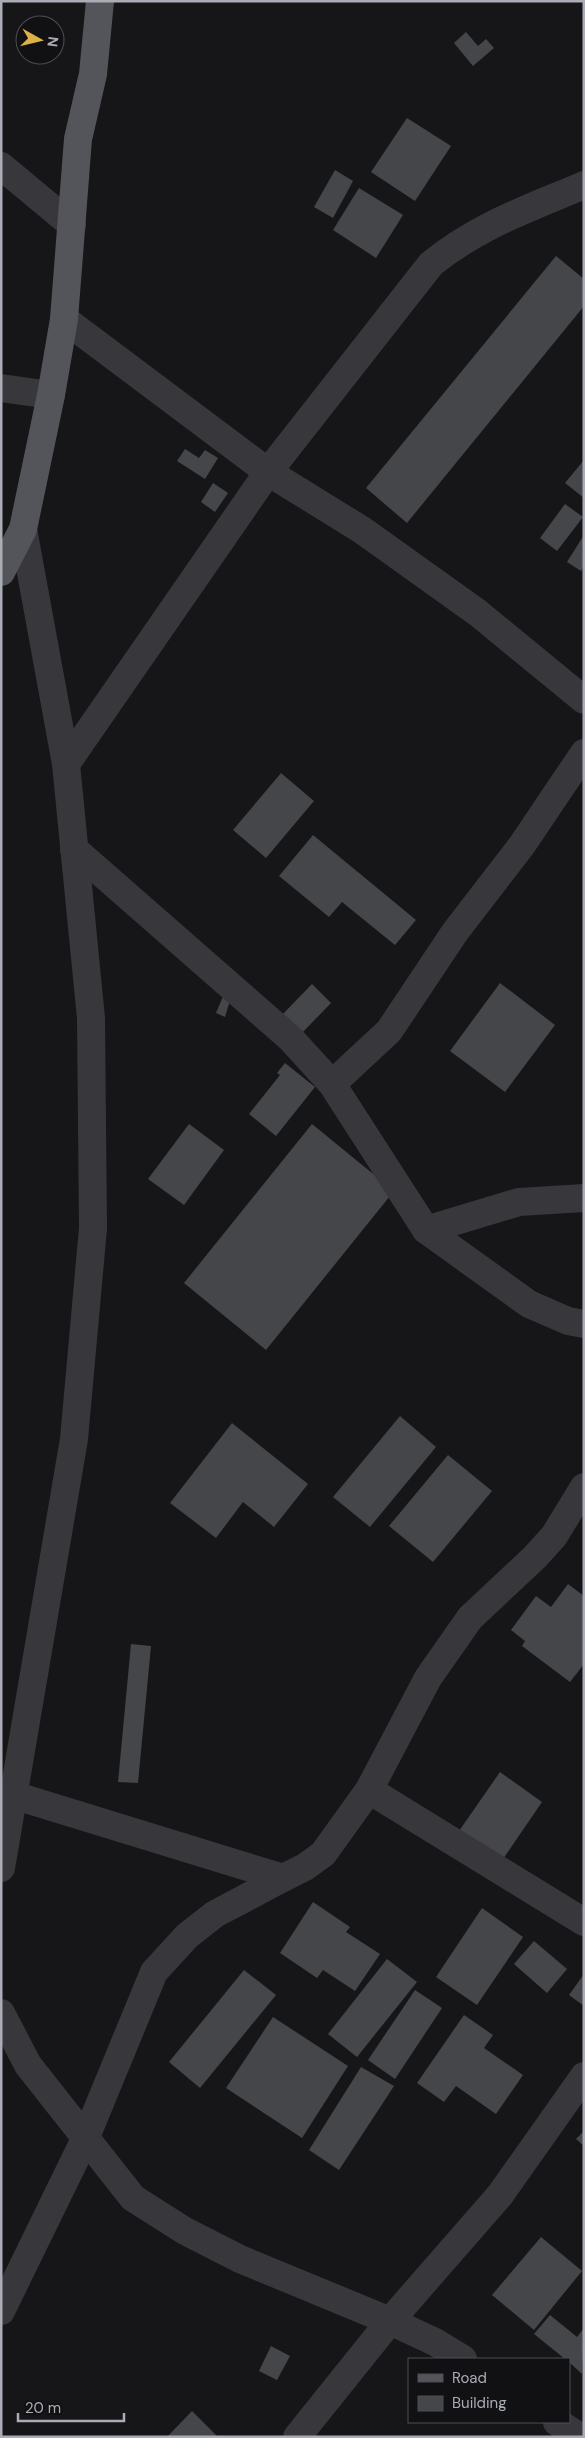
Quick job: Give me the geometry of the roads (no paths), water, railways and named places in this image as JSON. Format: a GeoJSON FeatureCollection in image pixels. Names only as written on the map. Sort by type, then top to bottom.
{"type":"FeatureCollection","features":[{"type":"Feature","properties":{"kind":"main road"},"geometry":{"type":"LineString","coordinates":[[1,572],[23,529],[51,395],[64,320],[78,139],[93,74],[100,1]]}},
{"type":"Feature","properties":{"kind":"street"},"geometry":{"type":"LineString","coordinates":[[1,166],[72,226]]}},
{"type":"Feature","properties":{"kind":"street"},"geometry":{"type":"LineString","coordinates":[[66,764],[268,472],[431,264],[456,244],[484,227],[584,185]]}},
{"type":"Feature","properties":{"kind":"street"},"geometry":{"type":"LineString","coordinates":[[64,320],[268,472],[362,530],[478,613],[584,700]]}},
{"type":"Feature","properties":{"kind":"street"},"geometry":{"type":"LineString","coordinates":[[1,388],[24,393],[51,395]]}},
{"type":"Feature","properties":{"kind":"street"},"geometry":{"type":"LineString","coordinates":[[1,1868],[13,1796],[12,1735],[74,1440],[93,1228],[91,1018],[66,764],[23,529]]}},
{"type":"Feature","properties":{"kind":"street"},"geometry":{"type":"LineString","coordinates":[[332,1084],[389,1030],[455,932],[522,845],[584,753]]}},
{"type":"Feature","properties":{"kind":"street"},"geometry":{"type":"LineString","coordinates":[[74,849],[291,1039],[332,1084],[426,1230],[529,1304],[568,1321],[584,1324]]}},
{"type":"Feature","properties":{"kind":"street"},"geometry":{"type":"LineString","coordinates":[[426,1230],[519,1202],[584,1198]]}},
{"type":"Feature","properties":{"kind":"street"},"geometry":{"type":"LineString","coordinates":[[1,2311],[86,2136],[154,1972],[187,1936],[215,1914],[305,1867],[323,1854],[369,1790],[428,1678],[470,1618],[548,1543],[584,1486]]}},
{"type":"Feature","properties":{"kind":"street"},"geometry":{"type":"LineString","coordinates":[[369,1790],[584,1922]]}},
{"type":"Feature","properties":{"kind":"street"},"geometry":{"type":"LineString","coordinates":[[13,1796],[283,1878]]}},
{"type":"Feature","properties":{"kind":"street"},"geometry":{"type":"LineString","coordinates":[[1,2013],[28,2065],[86,2136],[133,2198],[185,2231],[240,2259],[390,2321],[435,2342],[461,2358]]}},
{"type":"Feature","properties":{"kind":"street"},"geometry":{"type":"LineString","coordinates":[[297,2437],[390,2321],[500,2195],[584,2076]]}},
{"type":"Feature","properties":{"kind":"street"},"geometry":{"type":"LineString","coordinates":[[559,2423],[580,2437]]}}]}
